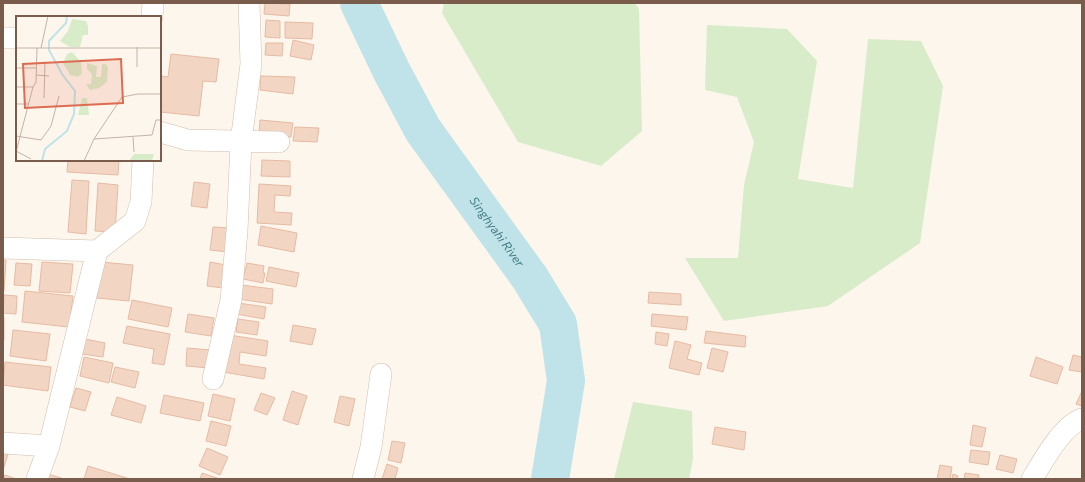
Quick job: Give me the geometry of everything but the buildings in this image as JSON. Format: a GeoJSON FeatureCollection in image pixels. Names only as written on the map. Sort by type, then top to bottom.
{"type":"FeatureCollection","features":[{"type":"Feature","properties":{"kind":"street"},"geometry":{"type":"LineString","coordinates":[[152,16],[153,3]]}},
{"type":"Feature","properties":{"kind":"street"},"geometry":{"type":"LineString","coordinates":[[213,379],[231,300],[237,231],[241,142],[251,64],[249,3]]}},
{"type":"Feature","properties":{"kind":"street"},"geometry":{"type":"LineString","coordinates":[[3,38],[16,38]]}},
{"type":"Feature","properties":{"kind":"street"},"geometry":{"type":"LineString","coordinates":[[161,132],[188,140],[279,142]]}},
{"type":"Feature","properties":{"kind":"street"},"geometry":{"type":"LineString","coordinates":[[37,479],[49,446],[97,251],[135,221],[141,202],[143,161]]}},
{"type":"Feature","properties":{"kind":"street"},"geometry":{"type":"LineString","coordinates":[[3,248],[97,251]]}},
{"type":"Feature","properties":{"kind":"street"},"geometry":{"type":"LineString","coordinates":[[363,479],[371,447],[381,374]]}},
{"type":"Feature","properties":{"kind":"street"},"geometry":{"type":"LineString","coordinates":[[1032,479],[1053,445],[1075,422],[1082,419]]}},
{"type":"Feature","properties":{"kind":"street"},"geometry":{"type":"LineString","coordinates":[[3,443],[49,446]]}},
{"type":"Feature","properties":{"kind":"green space"},"geometry":{"type":"Polygon","coordinates":[[[444,3],[635,3],[639,9],[642,131],[601,166],[518,142],[442,13],[444,3]]]}},
{"type":"Feature","properties":{"kind":"green space"},"geometry":{"type":"Polygon","coordinates":[[[707,25],[787,29],[817,61],[798,179],[853,188],[868,39],[921,41],[943,86],[920,243],[828,306],[724,321],[685,258],[738,258],[744,185],[754,142],[737,97],[705,90],[707,25]]]}},
{"type":"Feature","properties":{"kind":"green space"},"geometry":{"type":"Polygon","coordinates":[[[633,402],[692,411],[693,459],[689,479],[614,479],[633,402]]]}},
{"type":"Feature","properties":{"kind":"waterway","name":"Singhyahi River"},"geometry":{"type":"LineString","coordinates":[[359,3],[392,72],[423,130],[530,278],[558,324],[566,381],[550,479]]}}]}
